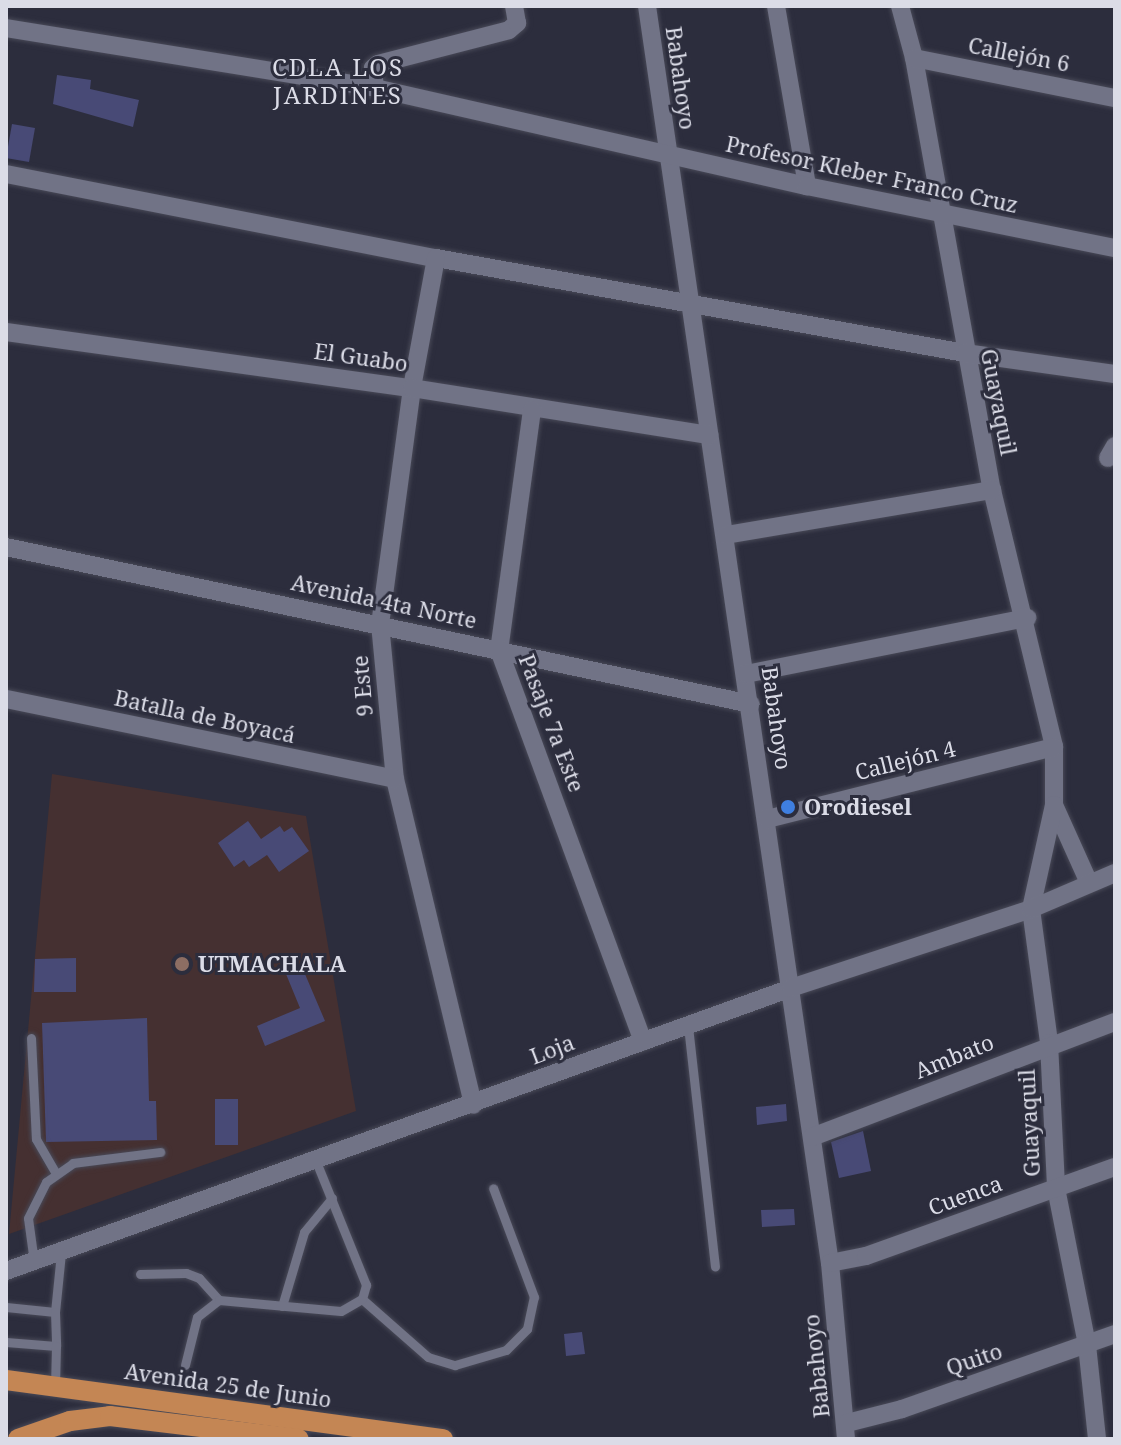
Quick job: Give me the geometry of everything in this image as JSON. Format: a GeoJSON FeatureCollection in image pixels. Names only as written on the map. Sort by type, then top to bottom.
{"type":"FeatureCollection","features":[{"type":"Feature","properties":{"kind":"main road","name":"Avenida 25 de Junio"},"geometry":{"type":"LineString","coordinates":[[6,1380],[443,1439]]}},
{"type":"Feature","properties":{"kind":"main road","name":"Avenida 25 de Junio"},"geometry":{"type":"LineString","coordinates":[[18,1439],[70,1421],[110,1416],[299,1439]]}},
{"type":"Feature","properties":{"kind":"street"},"geometry":{"type":"LineString","coordinates":[[375,88],[373,68],[378,64],[509,30],[517,23],[514,6]]}},
{"type":"Feature","properties":{"kind":"street","name":"Babahoyo"},"geometry":{"type":"LineString","coordinates":[[647,6],[686,303],[726,535],[830,1263],[846,1431]]}},
{"type":"Feature","properties":{"kind":"street"},"geometry":{"type":"LineString","coordinates":[[776,6],[807,186]]}},
{"type":"Feature","properties":{"kind":"street","name":"Guayaquil"},"geometry":{"type":"LineString","coordinates":[[900,6],[914,58],[939,214],[992,490],[1027,618],[1054,747],[1054,805],[1031,909],[1049,1043],[1056,1188],[1087,1345],[1097,1439]]}},
{"type":"Feature","properties":{"kind":"street","name":"Profesor Kleber Franco Cruz"},"geometry":{"type":"LineString","coordinates":[[6,28],[375,88],[807,186],[1115,248]]}},
{"type":"Feature","properties":{"kind":"street","name":"Callejón 6"},"geometry":{"type":"LineString","coordinates":[[914,58],[1115,98]]}},
{"type":"Feature","properties":{"kind":"street"},"geometry":{"type":"LineString","coordinates":[[6,174],[436,258],[965,353],[1115,374]]}},
{"type":"Feature","properties":{"kind":"street","name":"9 Este"},"geometry":{"type":"LineString","coordinates":[[436,258],[412,388],[380,624],[395,779],[473,1105]]}},
{"type":"Feature","properties":{"kind":"street","name":"El Guabo"},"geometry":{"type":"LineString","coordinates":[[6,332],[412,388],[532,410],[709,435]]}},
{"type":"Feature","properties":{"kind":"street","name":"Pasaje 7a Este"},"geometry":{"type":"LineString","coordinates":[[532,410],[499,650],[643,1041]]}},
{"type":"Feature","properties":{"kind":"street"},"geometry":{"type":"LineString","coordinates":[[726,535],[992,490]]}},
{"type":"Feature","properties":{"kind":"street","name":"Avenida 4ta Norte"},"geometry":{"type":"LineString","coordinates":[[6,547],[751,704]]}},
{"type":"Feature","properties":{"kind":"street"},"geometry":{"type":"LineString","coordinates":[[746,674],[1027,618]]}},
{"type":"Feature","properties":{"kind":"street","name":"Batalla de Boyacá"},"geometry":{"type":"LineString","coordinates":[[6,699],[395,779]]}},
{"type":"Feature","properties":{"kind":"street","name":"Callejón 4"},"geometry":{"type":"LineString","coordinates":[[767,819],[1054,747]]}},
{"type":"Feature","properties":{"kind":"street","name":"Guayaquil"},"geometry":{"type":"LineString","coordinates":[[1054,805],[1089,883]]}},
{"type":"Feature","properties":{"kind":"street","name":"Loja"},"geometry":{"type":"LineString","coordinates":[[6,1271],[791,988],[1031,909],[1115,873]]}},
{"type":"Feature","properties":{"kind":"street","name":"Ambato"},"geometry":{"type":"LineString","coordinates":[[812,1137],[1049,1043],[1115,1022]]}},
{"type":"Feature","properties":{"kind":"street","name":"Cuenca"},"geometry":{"type":"LineString","coordinates":[[830,1263],[866,1256],[1115,1167]]}},
{"type":"Feature","properties":{"kind":"street","name":"Quito"},"geometry":{"type":"LineString","coordinates":[[846,1431],[1115,1334]]}},
{"type":"Feature","properties":{"kind":"lane"},"geometry":{"type":"LineString","coordinates":[[688,1026],[715,1266]]}},
{"type":"Feature","properties":{"kind":"lane"},"geometry":{"type":"LineString","coordinates":[[31,1038],[36,1139],[56,1173]]}},
{"type":"Feature","properties":{"kind":"lane"},"geometry":{"type":"LineString","coordinates":[[34,1262],[28,1218],[38,1194],[56,1173],[73,1163],[160,1152]]}},
{"type":"Feature","properties":{"kind":"lane"},"geometry":{"type":"LineString","coordinates":[[140,1274],[186,1273],[199,1278],[219,1300],[341,1311],[362,1299],[366,1285],[316,1161]]}},
{"type":"Feature","properties":{"kind":"lane"},"geometry":{"type":"LineString","coordinates":[[362,1299],[428,1357],[455,1365],[506,1350],[527,1329],[534,1297],[493,1188]]}},
{"type":"Feature","properties":{"kind":"lane"},"geometry":{"type":"LineString","coordinates":[[282,1306],[304,1232],[332,1198]]}},
{"type":"Feature","properties":{"kind":"lane"},"geometry":{"type":"LineString","coordinates":[[55,1386],[55,1312],[61,1253]]}},
{"type":"Feature","properties":{"kind":"lane"},"geometry":{"type":"LineString","coordinates":[[185,1365],[197,1317],[219,1300]]}},
{"type":"Feature","properties":{"kind":"lane"},"geometry":{"type":"LineString","coordinates":[[6,1307],[55,1312]]}},
{"type":"Feature","properties":{"kind":"lane"},"geometry":{"type":"LineString","coordinates":[[6,1342],[56,1346]]}},
{"type":"Feature","properties":{"kind":"shaded area","name":"UTMACHALA"},"geometry":{"type":"Polygon","coordinates":[[[52,774],[306,816],[356,1111],[9,1234],[52,774]]]}},
{"type":"Feature","properties":{"kind":"building"},"geometry":{"type":"Polygon","coordinates":[[[57,75],[91,80],[90,89],[139,100],[133,127],[53,104],[57,75]]]}},
{"type":"Feature","properties":{"kind":"building"},"geometry":{"type":"Polygon","coordinates":[[[12,124],[35,128],[29,162],[6,158],[12,124]]]}},
{"type":"Feature","properties":{"kind":"building"},"geometry":{"type":"Polygon","coordinates":[[[248,821],[261,839],[280,826],[284,832],[292,827],[309,851],[279,872],[267,855],[249,867],[244,860],[234,867],[218,843],[248,821]]]}},
{"type":"Feature","properties":{"kind":"building"},"geometry":{"type":"Polygon","coordinates":[[[76,958],[76,992],[34,992],[35,959],[76,958]]]}},
{"type":"Feature","properties":{"kind":"building"},"geometry":{"type":"Polygon","coordinates":[[[302,967],[325,1021],[265,1046],[257,1026],[300,1008],[286,974],[302,967]]]}},
{"type":"Feature","properties":{"kind":"building"},"geometry":{"type":"Polygon","coordinates":[[[147,1018],[149,1101],[156,1101],[157,1140],[46,1142],[42,1023],[147,1018]]]}},
{"type":"Feature","properties":{"kind":"building"},"geometry":{"type":"Polygon","coordinates":[[[215,1099],[238,1099],[238,1145],[215,1145],[215,1099]]]}},
{"type":"Feature","properties":{"kind":"building"},"geometry":{"type":"Polygon","coordinates":[[[786,1104],[787,1121],[757,1125],[756,1107],[786,1104]]]}},
{"type":"Feature","properties":{"kind":"building"},"geometry":{"type":"Polygon","coordinates":[[[863,1131],[871,1171],[839,1178],[831,1142],[863,1131]]]}},
{"type":"Feature","properties":{"kind":"building"},"geometry":{"type":"Polygon","coordinates":[[[794,1209],[795,1225],[762,1227],[761,1210],[794,1209]]]}},
{"type":"Feature","properties":{"kind":"building"},"geometry":{"type":"Polygon","coordinates":[[[582,1332],[585,1354],[566,1356],[564,1334],[582,1332]]]}},
{"type":"Feature","properties":{"kind":"place","name":"Orodiesel"},"geometry":{"type":"Point","coordinates":[788,807]}},
{"type":"Feature","properties":{"kind":"place","name":"UTMACHALA"},"geometry":{"type":"Point","coordinates":[182,964]}},
{"type":"Feature","properties":{"kind":"district","name":"CDLA LOS JARDINES"},"geometry":{"type":"Point","coordinates":[338,81]}}]}
